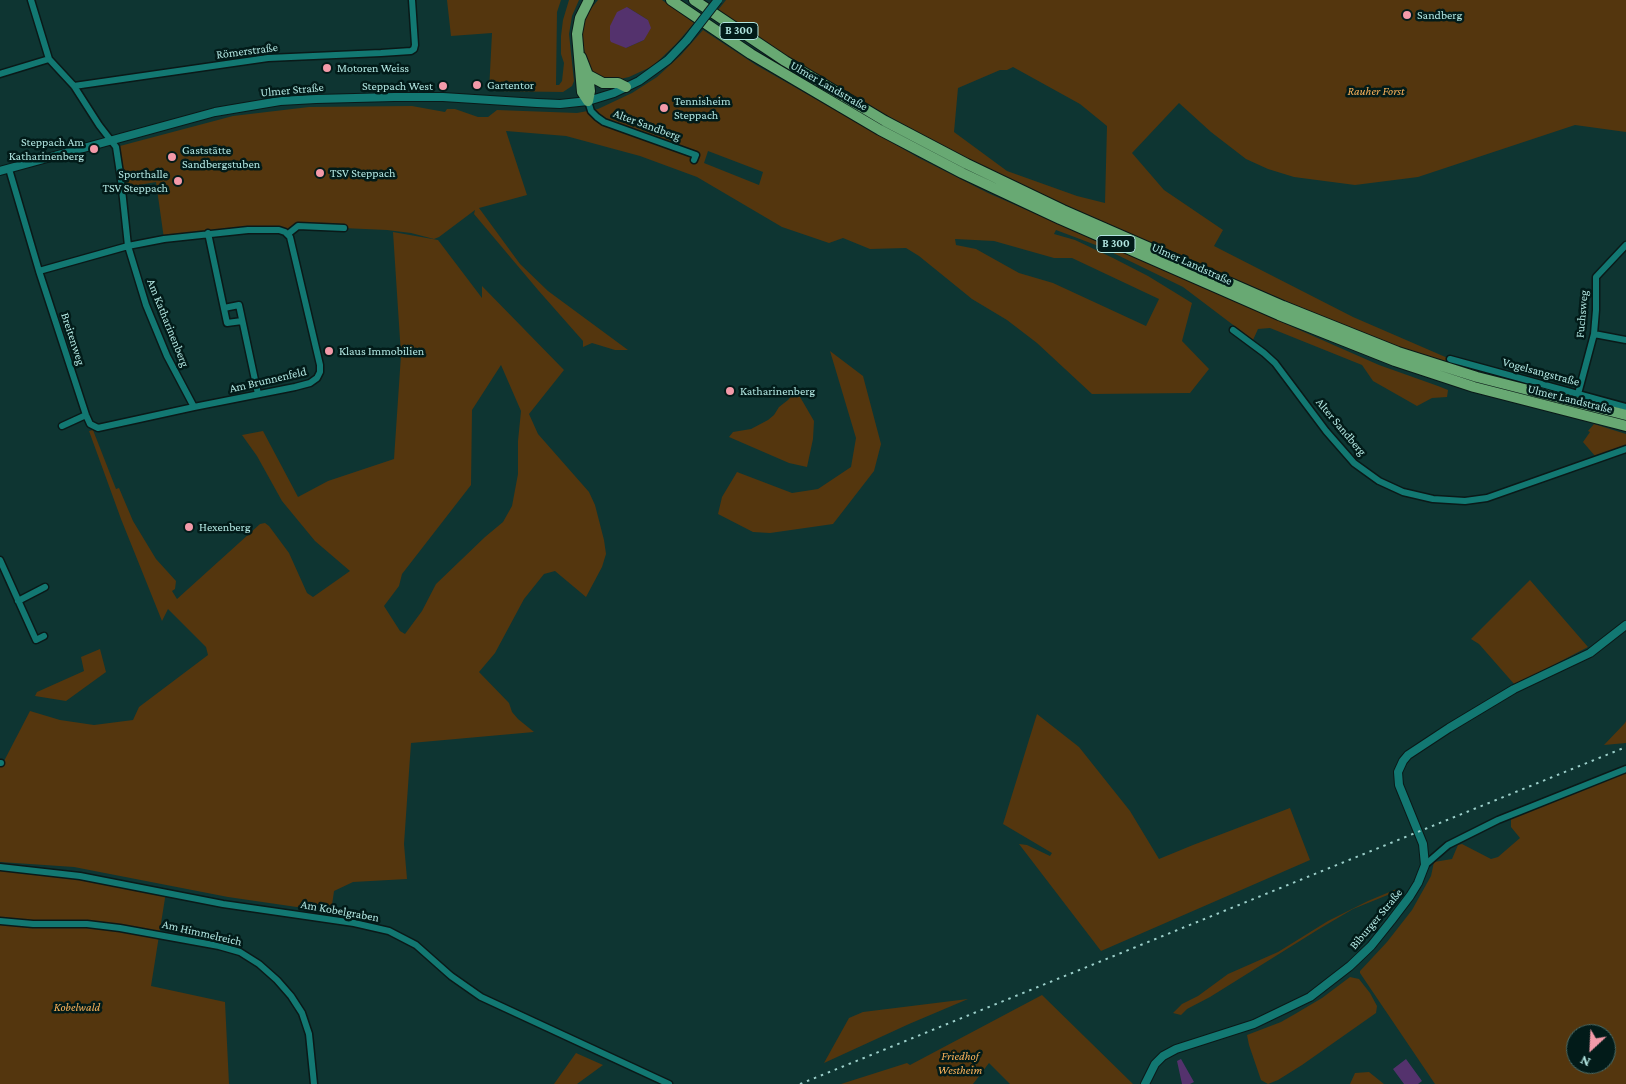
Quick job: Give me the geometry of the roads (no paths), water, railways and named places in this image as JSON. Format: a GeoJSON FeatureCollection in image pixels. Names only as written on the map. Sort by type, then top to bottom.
{"type":"FeatureCollection","features":[{"type":"Feature","properties":{"kind":"main road","name":"Ulmer Landstraße"},"geometry":{"type":"LineString","coordinates":[[671,0],[758,58],[880,130],[962,173],[1060,219],[1279,316],[1395,361],[1474,387],[1626,426]]}},
{"type":"Feature","properties":{"kind":"main road","name":"Ulmer Landstraße"},"geometry":{"type":"LineString","coordinates":[[694,0],[785,61],[884,120],[1016,188],[1097,225],[1283,306],[1398,352],[1485,379],[1626,416]]}},
{"type":"Feature","properties":{"kind":"main road"},"geometry":{"type":"LineString","coordinates":[[589,1],[578,26],[577,42],[579,53],[588,75],[589,104]]}},
{"type":"Feature","properties":{"kind":"main road"},"geometry":{"type":"LineString","coordinates":[[579,53],[578,67],[582,92],[589,104]]}},
{"type":"Feature","properties":{"kind":"main road"},"geometry":{"type":"LineString","coordinates":[[588,75],[603,83],[618,83],[626,87]]}},
{"type":"Feature","properties":{"kind":"street"},"geometry":{"type":"LineString","coordinates":[[0,74],[49,59],[30,0]]}},
{"type":"Feature","properties":{"kind":"street","name":"Römerstraße"},"geometry":{"type":"LineString","coordinates":[[74,86],[268,58],[381,54],[411,51],[414,49],[415,39],[412,0]]}},
{"type":"Feature","properties":{"kind":"street","name":"Ulmer Straße"},"geometry":{"type":"LineString","coordinates":[[0,171],[215,112],[280,101],[443,97],[537,104],[589,104],[639,81],[660,67],[687,40],[718,0]]}},
{"type":"Feature","properties":{"kind":"street","name":"Am Katharinenberg"},"geometry":{"type":"LineString","coordinates":[[49,59],[74,86],[116,146],[122,180],[128,246],[146,305],[166,356],[194,408]]}},
{"type":"Feature","properties":{"kind":"street","name":"Alter Sandberg"},"geometry":{"type":"LineString","coordinates":[[589,104],[597,117],[604,122],[696,155],[694,160]]}},
{"type":"Feature","properties":{"kind":"street","name":"Breitenweg"},"geometry":{"type":"LineString","coordinates":[[9,169],[39,271],[90,424],[98,428],[194,408]]}},
{"type":"Feature","properties":{"kind":"street"},"geometry":{"type":"LineString","coordinates":[[39,271],[128,246],[164,239],[208,233],[279,230],[288,234],[298,226],[344,228]]}},
{"type":"Feature","properties":{"kind":"street"},"geometry":{"type":"LineString","coordinates":[[208,233],[226,322],[242,321]]}},
{"type":"Feature","properties":{"kind":"street","name":"Am Brunnenfeld"},"geometry":{"type":"LineString","coordinates":[[194,408],[310,383],[318,378],[320,372],[288,234]]}},
{"type":"Feature","properties":{"kind":"street","name":"Fuchsweg"},"geometry":{"type":"LineString","coordinates":[[1578,394],[1594,334],[1596,277],[1626,245]]}},
{"type":"Feature","properties":{"kind":"street"},"geometry":{"type":"LineString","coordinates":[[224,308],[239,306],[258,394]]}},
{"type":"Feature","properties":{"kind":"street","name":"Alter Sandberg"},"geometry":{"type":"LineString","coordinates":[[1233,330],[1275,363],[1326,431],[1354,462],[1378,481],[1404,492],[1433,499],[1465,501],[1487,498],[1626,449]]}},
{"type":"Feature","properties":{"kind":"street"},"geometry":{"type":"LineString","coordinates":[[1594,334],[1626,340]]}},
{"type":"Feature","properties":{"kind":"street","name":"Vogelsangstraße"},"geometry":{"type":"LineString","coordinates":[[1450,359],[1626,407]]}},
{"type":"Feature","properties":{"kind":"street"},"geometry":{"type":"LineString","coordinates":[[62,426],[86,415]]}},
{"type":"Feature","properties":{"kind":"street"},"geometry":{"type":"LineString","coordinates":[[0,560],[36,640],[44,636]]}},
{"type":"Feature","properties":{"kind":"street"},"geometry":{"type":"LineString","coordinates":[[18,601],[45,587]]}},
{"type":"Feature","properties":{"kind":"street","name":"Biburger Straße"},"geometry":{"type":"LineString","coordinates":[[1145,1084],[1150,1071],[1163,1056],[1176,1049],[1254,1024],[1310,997],[1343,971],[1370,946],[1396,914],[1418,883],[1424,865],[1423,844],[1399,785],[1398,773],[1403,761],[1416,748],[1506,694],[1595,650],[1626,625]]}},
{"type":"Feature","properties":{"kind":"street"},"geometry":{"type":"LineString","coordinates":[[1424,865],[1448,845],[1498,820],[1626,769]]}},
{"type":"Feature","properties":{"kind":"street","name":"Am Kobelgraben"},"geometry":{"type":"LineString","coordinates":[[0,867],[80,876],[223,904],[354,923],[389,931],[416,945],[451,976],[481,997],[669,1084]]}},
{"type":"Feature","properties":{"kind":"street","name":"Am Himmelreich"},"geometry":{"type":"LineString","coordinates":[[0,922],[88,924],[120,928],[219,946],[240,952],[259,964],[277,980],[302,1013],[309,1034],[314,1084]]}},
{"type":"Feature","properties":{"kind":"railway"},"geometry":{"type":"LineString","coordinates":[[800,1084],[1626,747]]}},
{"type":"Feature","properties":{"kind":"place","name":"Sandberg"},"geometry":{"type":"Point","coordinates":[1407,15]}},
{"type":"Feature","properties":{"kind":"place","name":"Motoren Weiss"},"geometry":{"type":"Point","coordinates":[327,68]}},
{"type":"Feature","properties":{"kind":"place","name":"Gartentor"},"geometry":{"type":"Point","coordinates":[477,85]}},
{"type":"Feature","properties":{"kind":"place","name":"Steppach West"},"geometry":{"type":"Point","coordinates":[443,86]}},
{"type":"Feature","properties":{"kind":"place","name":"Tennisheim Steppach"},"geometry":{"type":"Point","coordinates":[664,108]}},
{"type":"Feature","properties":{"kind":"place","name":"Steppach Am Katharinenberg"},"geometry":{"type":"Point","coordinates":[94,149]}},
{"type":"Feature","properties":{"kind":"place","name":"Gaststätte Sandbergstuben"},"geometry":{"type":"Point","coordinates":[172,157]}},
{"type":"Feature","properties":{"kind":"place","name":"TSV Steppach"},"geometry":{"type":"Point","coordinates":[320,173]}},
{"type":"Feature","properties":{"kind":"place","name":"Sporthalle TSV Steppach"},"geometry":{"type":"Point","coordinates":[178,181]}},
{"type":"Feature","properties":{"kind":"place","name":"Klaus Immobilien"},"geometry":{"type":"Point","coordinates":[329,351]}},
{"type":"Feature","properties":{"kind":"place","name":"Katharinenberg"},"geometry":{"type":"Point","coordinates":[730,391]}},
{"type":"Feature","properties":{"kind":"place","name":"Hexenberg"},"geometry":{"type":"Point","coordinates":[189,527]}},
{"type":"Feature","properties":{"kind":"park label","name":"Rauher Forst"},"geometry":{"type":"Point","coordinates":[1376,91]}},
{"type":"Feature","properties":{"kind":"park label","name":"Kobelwald"},"geometry":{"type":"Point","coordinates":[77,1007]}},
{"type":"Feature","properties":{"kind":"park label","name":"Friedhof Westheim"},"geometry":{"type":"Point","coordinates":[960,1063]}}]}
